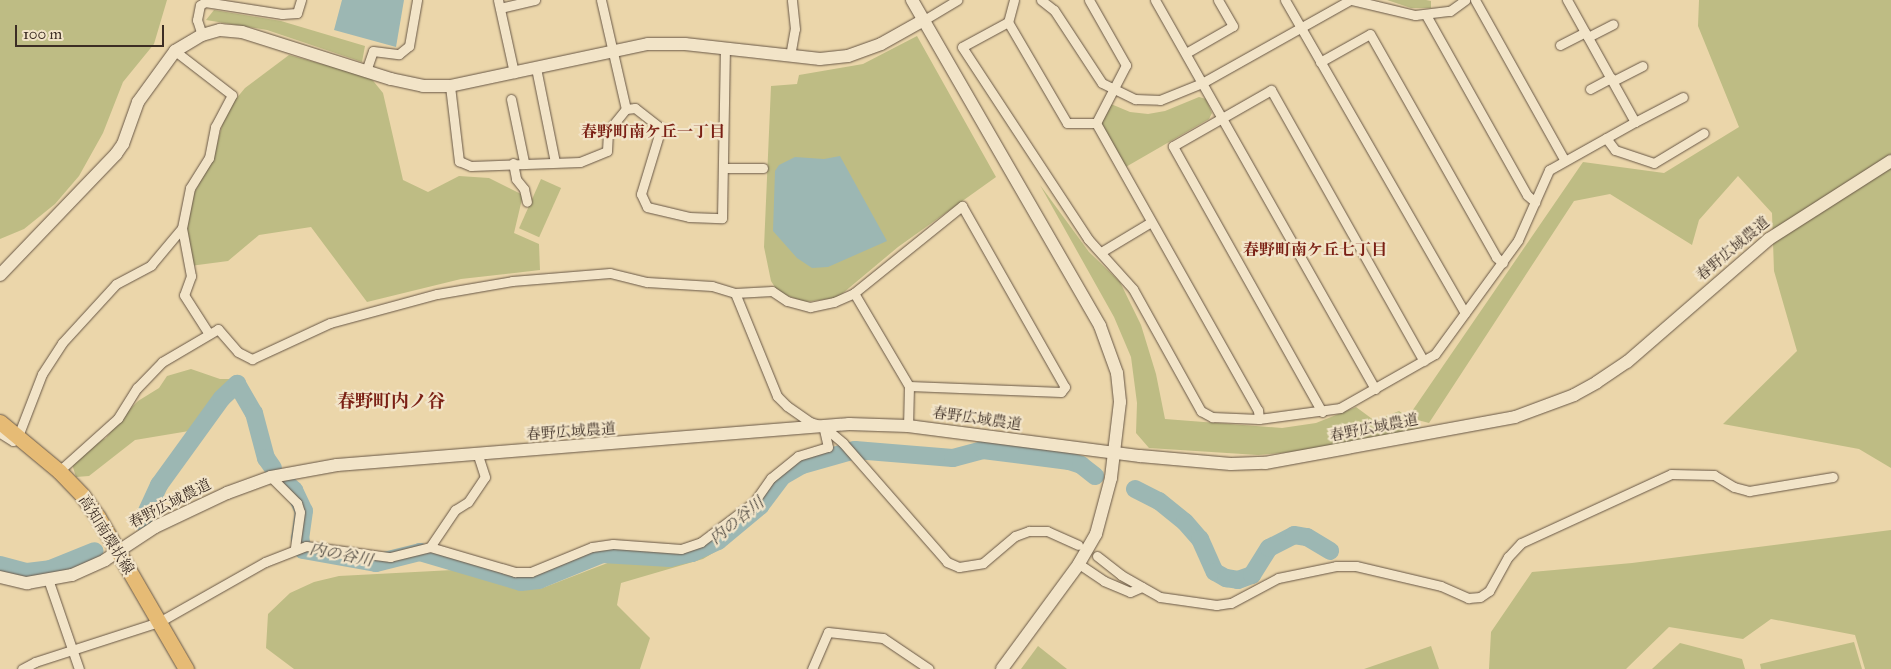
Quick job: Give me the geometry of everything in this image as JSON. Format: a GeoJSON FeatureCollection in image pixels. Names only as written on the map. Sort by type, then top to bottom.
{"type":"FeatureCollection","features":[{"type":"Feature","properties":{"kind":"main road","name":"高知南環状線"},"geometry":{"type":"LineString","coordinates":[[0,422],[59,471],[98,518],[186,669]]}},
{"type":"Feature","properties":{"kind":"street"},"geometry":{"type":"LineString","coordinates":[[202,35],[197,20],[200,6],[205,2],[282,14],[297,14],[301,0]]}},
{"type":"Feature","properties":{"kind":"street"},"geometry":{"type":"LineString","coordinates":[[411,0],[408,34],[411,35]]}},
{"type":"Feature","properties":{"kind":"street"},"geometry":{"type":"LineString","coordinates":[[366,71],[373,51],[399,54],[409,46],[417,0]]}},
{"type":"Feature","properties":{"kind":"street"},"geometry":{"type":"LineString","coordinates":[[514,73],[499,4],[530,0]]}},
{"type":"Feature","properties":{"kind":"street"},"geometry":{"type":"LineString","coordinates":[[601,0],[626,109]]}},
{"type":"Feature","properties":{"kind":"street"},"geometry":{"type":"LineString","coordinates":[[790,56],[795,29],[792,0]]}},
{"type":"Feature","properties":{"kind":"street"},"geometry":{"type":"LineString","coordinates":[[912,0],[1111,350],[1117,373],[1120,402],[1114,453],[1103,514],[1079,564],[1002,669]]}},
{"type":"Feature","properties":{"kind":"street"},"geometry":{"type":"LineString","coordinates":[[0,275],[116,154],[123,144],[138,102],[175,51],[202,35],[220,30],[242,32],[366,71],[424,86],[450,86],[612,50],[648,44],[725,49],[820,59],[848,56],[881,44],[957,0]]}},
{"type":"Feature","properties":{"kind":"street"},"geometry":{"type":"LineString","coordinates":[[1014,0],[1008,22],[1067,123],[1096,123]]}},
{"type":"Feature","properties":{"kind":"street"},"geometry":{"type":"LineString","coordinates":[[1041,0],[1054,10],[1089,68],[1112,90],[1134,99],[1160,100],[1202,83],[1300,26],[1351,0],[1426,15],[1450,11],[1465,0]]}},
{"type":"Feature","properties":{"kind":"street"},"geometry":{"type":"LineString","coordinates":[[1089,0],[1126,65],[1096,123]]}},
{"type":"Feature","properties":{"kind":"street"},"geometry":{"type":"LineString","coordinates":[[1155,0],[1375,389]]}},
{"type":"Feature","properties":{"kind":"street"},"geometry":{"type":"LineString","coordinates":[[1186,54],[1233,26],[1218,0]]}},
{"type":"Feature","properties":{"kind":"street"},"geometry":{"type":"LineString","coordinates":[[1285,0],[1465,313]]}},
{"type":"Feature","properties":{"kind":"street"},"geometry":{"type":"LineString","coordinates":[[1476,0],[1565,161]]}},
{"type":"Feature","properties":{"kind":"street"},"geometry":{"type":"LineString","coordinates":[[1567,0],[1635,122]]}},
{"type":"Feature","properties":{"kind":"street"},"geometry":{"type":"LineString","coordinates":[[1426,15],[1527,196],[1535,202]]}},
{"type":"Feature","properties":{"kind":"street"},"geometry":{"type":"LineString","coordinates":[[1008,22],[962,47],[1088,239],[1133,289],[1201,411],[1212,417],[1259,419],[1322,412],[1340,408],[1435,354],[1518,240],[1549,170],[1683,96]]}},
{"type":"Feature","properties":{"kind":"street"},"geometry":{"type":"LineString","coordinates":[[1560,45],[1612,24]]}},
{"type":"Feature","properties":{"kind":"street"},"geometry":{"type":"LineString","coordinates":[[1320,62],[1370,34],[1496,257],[1503,262]]}},
{"type":"Feature","properties":{"kind":"street"},"geometry":{"type":"LineString","coordinates":[[450,86],[459,162],[471,166],[524,162],[580,162],[607,150],[608,131],[626,109],[635,108],[660,128],[641,194],[647,207],[689,217],[722,218],[725,49]]}},
{"type":"Feature","properties":{"kind":"street"},"geometry":{"type":"LineString","coordinates":[[175,51],[232,95],[215,127],[209,158],[190,188],[182,228],[192,276],[184,295],[209,334]]}},
{"type":"Feature","properties":{"kind":"street"},"geometry":{"type":"LineString","coordinates":[[1590,89],[1642,66]]}},
{"type":"Feature","properties":{"kind":"street"},"geometry":{"type":"LineString","coordinates":[[536,68],[555,162]]}},
{"type":"Feature","properties":{"kind":"street"},"geometry":{"type":"LineString","coordinates":[[1322,412],[1173,146],[1271,90],[1424,361]]}},
{"type":"Feature","properties":{"kind":"street"},"geometry":{"type":"LineString","coordinates":[[511,99],[524,162]]}},
{"type":"Feature","properties":{"kind":"street"},"geometry":{"type":"LineString","coordinates":[[1096,123],[1258,410],[1259,419]]}},
{"type":"Feature","properties":{"kind":"street"},"geometry":{"type":"LineString","coordinates":[[1606,138],[1615,150],[1654,163],[1704,133]]}},
{"type":"Feature","properties":{"kind":"street","name":"春野広域農道"},"geometry":{"type":"LineString","coordinates":[[0,577],[27,583],[49,582],[72,575],[117,552],[186,511],[270,476],[337,465],[757,434],[823,426],[908,426],[1114,453],[1231,464],[1265,463],[1386,443],[1515,417],[1543,408],[1582,391],[1626,362],[1769,239],[1891,161]]}},
{"type":"Feature","properties":{"kind":"street"},"geometry":{"type":"LineString","coordinates":[[513,163],[516,179],[524,189],[527,202]]}},
{"type":"Feature","properties":{"kind":"street"},"geometry":{"type":"LineString","coordinates":[[724,168],[763,168]]}},
{"type":"Feature","properties":{"kind":"street"},"geometry":{"type":"LineString","coordinates":[[59,471],[118,418],[137,388],[162,362],[218,329],[238,352],[252,358],[330,323],[437,294],[512,281],[610,274],[647,282],[712,286],[735,292],[772,291],[787,301],[810,306],[834,302],[854,293],[962,206],[1065,387],[1061,392],[909,386]]}},
{"type":"Feature","properties":{"kind":"street"},"geometry":{"type":"LineString","coordinates":[[1101,252],[1151,222]]}},
{"type":"Feature","properties":{"kind":"street"},"geometry":{"type":"LineString","coordinates":[[0,433],[13,441],[18,436],[42,374],[62,343],[116,284],[152,265],[182,228]]}},
{"type":"Feature","properties":{"kind":"street"},"geometry":{"type":"LineString","coordinates":[[735,292],[777,396],[810,422],[823,426],[843,443],[947,562],[959,567],[983,563],[1015,536],[1029,531],[1047,530],[1078,545]]}},
{"type":"Feature","properties":{"kind":"street"},"geometry":{"type":"LineString","coordinates":[[854,293],[909,386],[908,426]]}},
{"type":"Feature","properties":{"kind":"street"},"geometry":{"type":"LineString","coordinates":[[22,669],[71,649],[158,622],[265,562],[300,547],[390,557],[430,547],[515,572],[531,572],[592,547],[613,544],[680,549],[701,542],[754,502],[771,478],[798,456],[828,446],[823,426]]}},
{"type":"Feature","properties":{"kind":"street"},"geometry":{"type":"LineString","coordinates":[[430,547],[455,510],[468,502],[485,477],[478,455]]}},
{"type":"Feature","properties":{"kind":"street"},"geometry":{"type":"LineString","coordinates":[[1098,556],[1142,587],[1160,596],[1216,605],[1231,603],[1287,576],[1336,566],[1356,566],[1441,586],[1468,598],[1480,597],[1489,591],[1508,557],[1521,543],[1671,474],[1714,475],[1734,487],[1749,491],[1833,478]]}},
{"type":"Feature","properties":{"kind":"street"},"geometry":{"type":"LineString","coordinates":[[270,476],[297,503],[300,512],[300,547]]}},
{"type":"Feature","properties":{"kind":"street"},"geometry":{"type":"LineString","coordinates":[[1079,564],[1104,581],[1130,592],[1142,587]]}},
{"type":"Feature","properties":{"kind":"street"},"geometry":{"type":"LineString","coordinates":[[49,582],[79,669]]}},
{"type":"Feature","properties":{"kind":"street"},"geometry":{"type":"LineString","coordinates":[[812,669],[828,632],[883,638],[929,669]]}},
{"type":"Feature","properties":{"kind":"shaded area"},"geometry":{"type":"Polygon","coordinates":[[[0,0],[167,0],[154,44],[123,82],[103,133],[79,176],[55,204],[24,229],[0,239],[0,0]]]}},
{"type":"Feature","properties":{"kind":"shaded area"},"geometry":{"type":"Polygon","coordinates":[[[1387,0],[1426,0],[1431,1],[1431,8],[1411,8],[1387,0]]]}},
{"type":"Feature","properties":{"kind":"shaded area"},"geometry":{"type":"Polygon","coordinates":[[[1699,0],[1891,0],[1891,468],[1859,449],[1723,424],[1797,351],[1774,271],[1772,213],[1738,176],[1699,220],[1692,245],[1610,194],[1574,201],[1429,423],[1410,418],[1422,428],[1322,449],[1258,455],[1149,448],[1136,433],[1137,403],[1131,357],[1114,317],[1040,185],[1089,252],[1120,282],[1141,325],[1156,374],[1165,419],[1282,428],[1316,423],[1356,407],[1375,421],[1399,411],[1408,417],[1583,162],[1664,173],[1739,127],[1698,26],[1699,0]]]}},
{"type":"Feature","properties":{"kind":"shaded area"},"geometry":{"type":"Polygon","coordinates":[[[214,10],[281,21],[365,46],[362,62],[267,30],[206,20],[214,10]]]}},
{"type":"Feature","properties":{"kind":"shaded area"},"geometry":{"type":"Polygon","coordinates":[[[917,36],[996,177],[898,247],[837,298],[804,302],[778,292],[771,281],[764,247],[771,86],[797,84],[799,75],[863,64],[917,36]]]}},
{"type":"Feature","properties":{"kind":"shaded area"},"geometry":{"type":"Polygon","coordinates":[[[289,55],[370,77],[383,93],[403,180],[428,192],[459,176],[489,178],[523,195],[514,233],[539,244],[540,270],[461,279],[367,302],[311,227],[259,235],[228,261],[190,266],[184,239],[190,201],[214,155],[226,111],[245,88],[289,55]]]}},
{"type":"Feature","properties":{"kind":"shaded area"},"geometry":{"type":"Polygon","coordinates":[[[1199,97],[1206,99],[1212,113],[1209,119],[1124,168],[1101,124],[1111,104],[1130,112],[1148,114],[1165,111],[1199,97]]]}},
{"type":"Feature","properties":{"kind":"shaded area"},"geometry":{"type":"Polygon","coordinates":[[[541,179],[561,188],[539,237],[519,228],[541,179]]]}},
{"type":"Feature","properties":{"kind":"shaded area"},"geometry":{"type":"Polygon","coordinates":[[[191,369],[220,379],[238,379],[195,430],[135,440],[89,476],[76,477],[72,464],[84,449],[106,438],[120,419],[138,401],[159,388],[167,376],[191,369]]]}},
{"type":"Feature","properties":{"kind":"shaded area"},"geometry":{"type":"Polygon","coordinates":[[[1891,530],[1891,669],[1865,669],[1855,635],[1771,619],[1743,639],[1669,627],[1626,669],[1489,669],[1491,632],[1532,572],[1632,563],[1891,530]]]}},
{"type":"Feature","properties":{"kind":"shaded area"},"geometry":{"type":"Polygon","coordinates":[[[717,532],[728,544],[703,559],[621,583],[617,605],[650,638],[640,669],[294,669],[266,648],[268,614],[290,593],[314,582],[339,576],[472,569],[507,586],[540,589],[623,557],[675,547],[717,532]]]}},
{"type":"Feature","properties":{"kind":"shaded area"},"geometry":{"type":"Polygon","coordinates":[[[1854,642],[1862,669],[1761,669],[1760,664],[1854,642]]]}},
{"type":"Feature","properties":{"kind":"shaded area"},"geometry":{"type":"Polygon","coordinates":[[[1680,643],[1742,659],[1745,669],[1652,669],[1680,643]]]}},
{"type":"Feature","properties":{"kind":"shaded area"},"geometry":{"type":"Polygon","coordinates":[[[1038,646],[1067,669],[1021,669],[1038,646]]]}},
{"type":"Feature","properties":{"kind":"shaded area"},"geometry":{"type":"Polygon","coordinates":[[[1431,646],[1439,669],[1364,669],[1431,646]]]}},
{"type":"Feature","properties":{"kind":"water"},"geometry":{"type":"Polygon","coordinates":[[[342,0],[404,0],[396,47],[334,30],[342,0]]]}},
{"type":"Feature","properties":{"kind":"water"},"geometry":{"type":"Polygon","coordinates":[[[840,156],[887,241],[828,267],[812,268],[797,258],[773,231],[775,171],[779,165],[795,157],[824,159],[840,156]]]}},
{"type":"Feature","properties":{"kind":"waterway","name":"内の谷川"},"geometry":{"type":"LineString","coordinates":[[142,522],[159,485],[222,398],[237,384],[254,413],[266,458],[273,468]]}},
{"type":"Feature","properties":{"kind":"waterway","name":"内の谷川"},"geometry":{"type":"LineString","coordinates":[[281,478],[294,490],[304,511],[300,538],[303,550],[376,563],[420,552],[521,582],[539,580],[602,554],[670,558],[692,553],[718,541],[760,506],[783,476],[802,465],[855,450],[953,458],[983,450],[1069,461],[1081,465],[1095,476]]}},
{"type":"Feature","properties":{"kind":"waterway","name":"内の谷川"},"geometry":{"type":"LineString","coordinates":[[1135,489],[1159,501],[1185,522],[1200,539],[1215,572],[1226,578],[1238,580],[1252,575],[1269,548],[1294,535],[1307,537],[1330,551]]}},
{"type":"Feature","properties":{"kind":"waterway","name":"内の谷川"},"geometry":{"type":"LineString","coordinates":[[0,565],[27,572],[50,569],[95,551]]}},
{"type":"Feature","properties":{"kind":"district","name":"春野町南ケ丘一丁目"},"geometry":{"type":"Point","coordinates":[653,132]}},
{"type":"Feature","properties":{"kind":"district","name":"春野町南ケ丘七丁目"},"geometry":{"type":"Point","coordinates":[1315,250]}},
{"type":"Feature","properties":{"kind":"district","name":"春野町内ノ谷"},"geometry":{"type":"Point","coordinates":[391,401]}}]}
